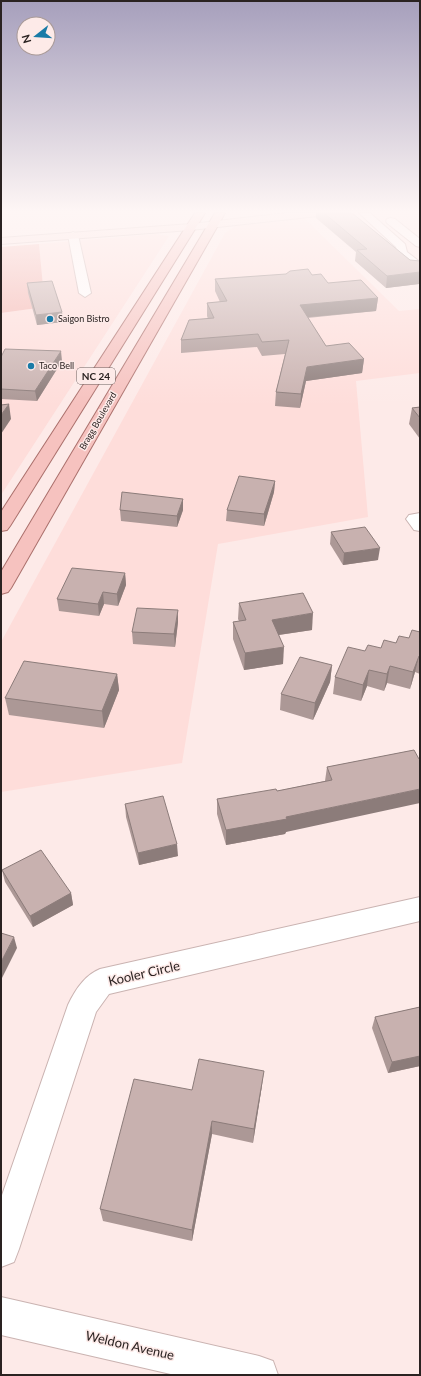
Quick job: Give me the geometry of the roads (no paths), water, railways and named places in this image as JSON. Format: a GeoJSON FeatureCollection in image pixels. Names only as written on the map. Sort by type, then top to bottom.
{"type":"FeatureCollection","features":[{"type":"Feature","properties":{"kind":"main road","name":"NC 24"},"geometry":{"type":"LineString","coordinates":[[1,526],[159,277]]}},
{"type":"Feature","properties":{"kind":"main road","name":"Bragg Boulevard"},"geometry":{"type":"LineString","coordinates":[[1,588],[183,277]]}},
{"type":"Feature","properties":{"kind":"street"},"geometry":{"type":"LineString","coordinates":[[81,277],[85,293]]}},
{"type":"Feature","properties":{"kind":"street","name":"Kooler Circle"},"geometry":{"type":"LineString","coordinates":[[1,1249],[83,1005],[100,983],[420,909]]}},
{"type":"Feature","properties":{"kind":"street","name":"Weldon Avenue"},"geometry":{"type":"LineString","coordinates":[[1,1316],[260,1375]]}},
{"type":"Feature","properties":{"kind":"place","name":"Saigon Bistro"},"geometry":{"type":"Point","coordinates":[50,319]}},
{"type":"Feature","properties":{"kind":"place","name":"Taco Bell"},"geometry":{"type":"Point","coordinates":[31,366]}}]}
